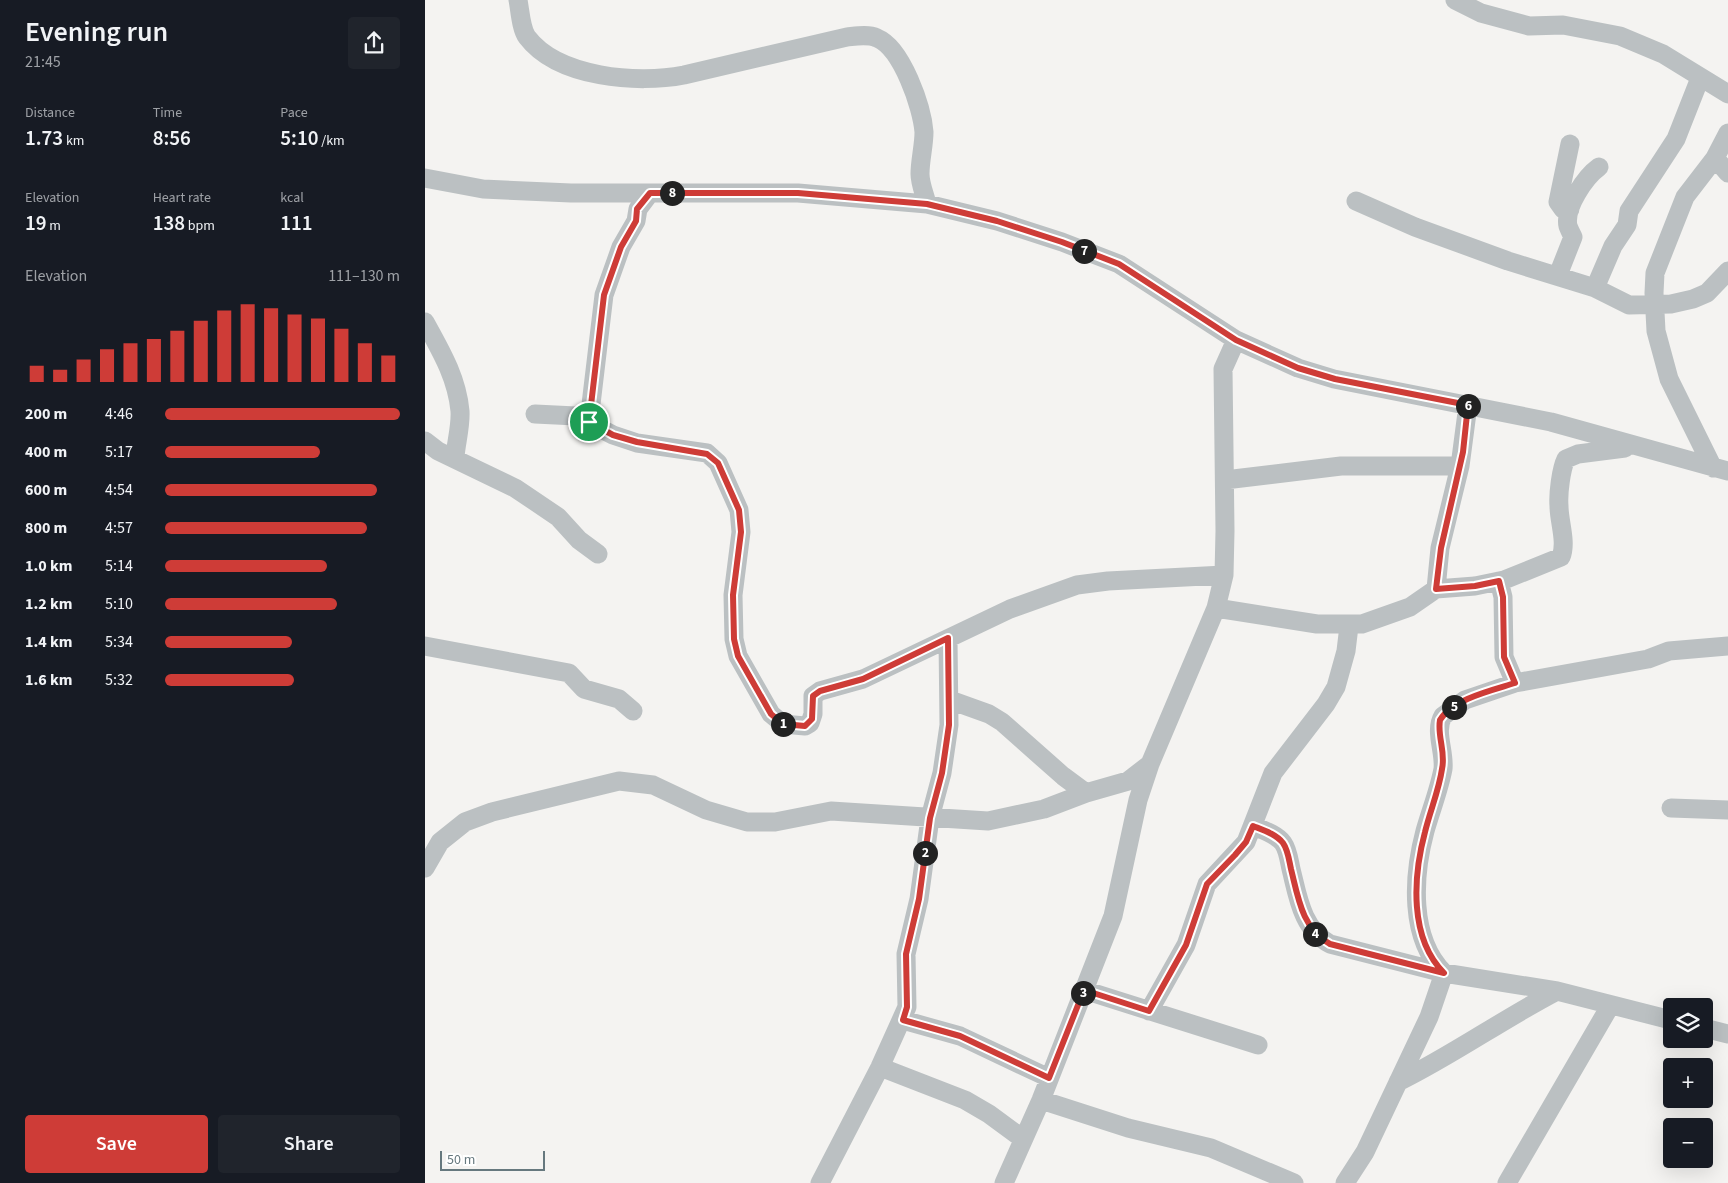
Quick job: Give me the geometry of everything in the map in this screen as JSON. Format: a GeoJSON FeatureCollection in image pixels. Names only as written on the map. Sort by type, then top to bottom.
{"type":"FeatureCollection","features":[{"type":"Feature","properties":{"kind":"street"},"geometry":{"type":"LineString","coordinates":[[518,0],[526,36],[549,56],[567,65],[594,73],[634,78],[668,78],[684,75],[847,37],[864,35],[878,38],[891,48],[908,78],[921,111],[923,132],[920,175],[927,204]]}},
{"type":"Feature","properties":{"kind":"street"},"geometry":{"type":"LineString","coordinates":[[1455,0],[1481,13],[1529,26],[1563,25],[1620,36],[1663,54],[1728,94]]}},
{"type":"Feature","properties":{"kind":"street"},"geometry":{"type":"LineString","coordinates":[[1595,288],[1613,246],[1627,225],[1629,211],[1676,138],[1700,78]]}},
{"type":"Feature","properties":{"kind":"street"},"geometry":{"type":"LineString","coordinates":[[1721,469],[1669,379],[1656,331],[1653,305],[1655,273],[1685,197],[1715,158],[1728,133]]}},
{"type":"Feature","properties":{"kind":"street"},"geometry":{"type":"LineString","coordinates":[[1570,144],[1558,202],[1563,208],[1570,209]]}},
{"type":"Feature","properties":{"kind":"street"},"geometry":{"type":"LineString","coordinates":[[1715,158],[1728,173]]}},
{"type":"Feature","properties":{"kind":"street"},"geometry":{"type":"LineString","coordinates":[[1558,275],[1573,237],[1567,224],[1570,209],[1589,174],[1599,167]]}},
{"type":"Feature","properties":{"kind":"street"},"geometry":{"type":"LineString","coordinates":[[425,178],[483,189],[571,193],[798,193],[927,204],[997,221],[1062,242],[1119,264],[1236,340],[1298,368],[1335,379],[1551,422],[1721,469]]}},
{"type":"Feature","properties":{"kind":"street"},"geometry":{"type":"LineString","coordinates":[[589,422],[604,295],[621,247],[636,221],[637,209],[650,193]]}},
{"type":"Feature","properties":{"kind":"street"},"geometry":{"type":"LineString","coordinates":[[1357,201],[1415,227],[1508,261],[1595,288],[1629,305],[1671,304],[1707,293],[1728,271]]}},
{"type":"Feature","properties":{"kind":"street"},"geometry":{"type":"LineString","coordinates":[[425,322],[444,354],[458,400],[460,413],[455,457]]}},
{"type":"Feature","properties":{"kind":"street"},"geometry":{"type":"LineString","coordinates":[[1004,1183],[1041,1100],[1113,916],[1139,800],[1150,764],[1216,608],[1224,575],[1223,369],[1236,340]]}},
{"type":"Feature","properties":{"kind":"street"},"geometry":{"type":"LineString","coordinates":[[1436,589],[1441,548],[1460,466],[1468,405]]}},
{"type":"Feature","properties":{"kind":"street"},"geometry":{"type":"LineString","coordinates":[[535,414],[576,416],[613,435],[637,442],[707,454],[718,463],[739,510],[741,532],[733,582],[735,647],[746,673],[771,714],[783,724],[805,726],[810,723],[813,714],[813,696],[820,691],[863,679],[1010,609],[1087,583],[1224,575]]}},
{"type":"Feature","properties":{"kind":"street"},"geometry":{"type":"LineString","coordinates":[[425,441],[438,451],[455,457],[523,493],[558,517],[579,540],[598,554]]}},
{"type":"Feature","properties":{"kind":"street"},"geometry":{"type":"LineString","coordinates":[[1216,608],[1317,624],[1349,626],[1392,614],[1410,606],[1436,589],[1475,586],[1499,581],[1548,564],[1561,557],[1564,546],[1559,505],[1566,459],[1602,450],[1640,448]]}},
{"type":"Feature","properties":{"kind":"street"},"geometry":{"type":"LineString","coordinates":[[1225,480],[1341,466],[1460,466]]}},
{"type":"Feature","properties":{"kind":"street"},"geometry":{"type":"LineString","coordinates":[[1499,581],[1503,597],[1504,657],[1515,683]]}},
{"type":"Feature","properties":{"kind":"street"},"geometry":{"type":"LineString","coordinates":[[1149,1011],[1186,945],[1207,884],[1246,842],[1273,773],[1326,704],[1336,687],[1346,651],[1349,626]]}},
{"type":"Feature","properties":{"kind":"street"},"geometry":{"type":"LineString","coordinates":[[821,1183],[903,1020],[907,1007],[906,954],[919,899],[930,818],[946,748],[950,700],[948,638]]}},
{"type":"Feature","properties":{"kind":"street"},"geometry":{"type":"LineString","coordinates":[[425,646],[569,673],[584,689],[619,699],[633,711]]}},
{"type":"Feature","properties":{"kind":"street"},"geometry":{"type":"LineString","coordinates":[[1444,973],[1427,952],[1422,939],[1417,888],[1421,850],[1443,763],[1440,720],[1448,711],[1465,700],[1515,683],[1647,659],[1669,651],[1728,646]]}},
{"type":"Feature","properties":{"kind":"street"},"geometry":{"type":"LineString","coordinates":[[950,700],[989,714],[1002,722],[1063,776],[1086,793]]}},
{"type":"Feature","properties":{"kind":"street"},"geometry":{"type":"LineString","coordinates":[[425,868],[440,842],[465,822],[492,812],[619,781],[653,785],[706,810],[747,822],[775,822],[831,811],[988,821],[1019,816],[1044,809],[1086,793],[1128,781],[1150,764]]}},
{"type":"Feature","properties":{"kind":"street"},"geometry":{"type":"LineString","coordinates":[[1671,808],[1728,810]]}},
{"type":"Feature","properties":{"kind":"street"},"geometry":{"type":"LineString","coordinates":[[1253,826],[1266,831],[1283,842],[1310,929],[1319,938],[1330,944],[1444,973],[1557,992],[1663,1018]]}},
{"type":"Feature","properties":{"kind":"street"},"geometry":{"type":"LineString","coordinates":[[1345,1183],[1365,1152],[1429,1017],[1444,973]]}},
{"type":"Feature","properties":{"kind":"street"},"geometry":{"type":"LineString","coordinates":[[1084,990],[1258,1045]]}},
{"type":"Feature","properties":{"kind":"street"},"geometry":{"type":"LineString","coordinates":[[1398,1082],[1557,992]]}},
{"type":"Feature","properties":{"kind":"street"},"geometry":{"type":"LineString","coordinates":[[1507,1183],[1610,1006]]}},
{"type":"Feature","properties":{"kind":"street"},"geometry":{"type":"LineString","coordinates":[[903,1020],[960,1036],[1049,1078]]}},
{"type":"Feature","properties":{"kind":"street"},"geometry":{"type":"LineString","coordinates":[[1713,1030],[1728,1034]]}},
{"type":"Feature","properties":{"kind":"street"},"geometry":{"type":"LineString","coordinates":[[880,1067],[965,1100],[989,1114],[1023,1139]]}},
{"type":"Feature","properties":{"kind":"street"},"geometry":{"type":"LineString","coordinates":[[1041,1100],[1128,1128],[1211,1148],[1257,1177],[1294,1183]]}},
{"type":"Feature","properties":{"kind":"route"},"geometry":{"type":"LineString","coordinates":[[650,193],[798,193],[927,204],[997,221],[1062,242],[1119,264],[1236,340],[1298,368],[1335,379],[1468,405],[1463,452],[1441,548],[1436,589],[1460,588],[1499,581],[1503,597],[1504,657],[1515,683],[1465,700],[1448,711],[1440,720],[1439,729],[1444,755],[1442,771],[1425,831],[1417,888],[1422,939],[1427,952],[1444,973],[1330,944],[1319,938],[1310,929],[1304,914],[1283,842],[1266,831],[1253,826],[1246,842],[1207,884],[1186,945],[1149,1011],[1084,990],[1049,1078],[960,1036],[903,1020],[907,1007],[906,954],[919,899],[930,818],[942,773],[949,725],[950,669],[948,638],[863,679],[820,691],[813,696],[813,714],[810,723],[805,726],[783,724],[771,714],[746,673],[735,647],[733,582],[741,532],[739,510],[718,463],[707,454],[637,442],[613,435],[589,422],[598,359],[604,295],[621,247],[636,221],[637,209],[650,193]]}}]}
